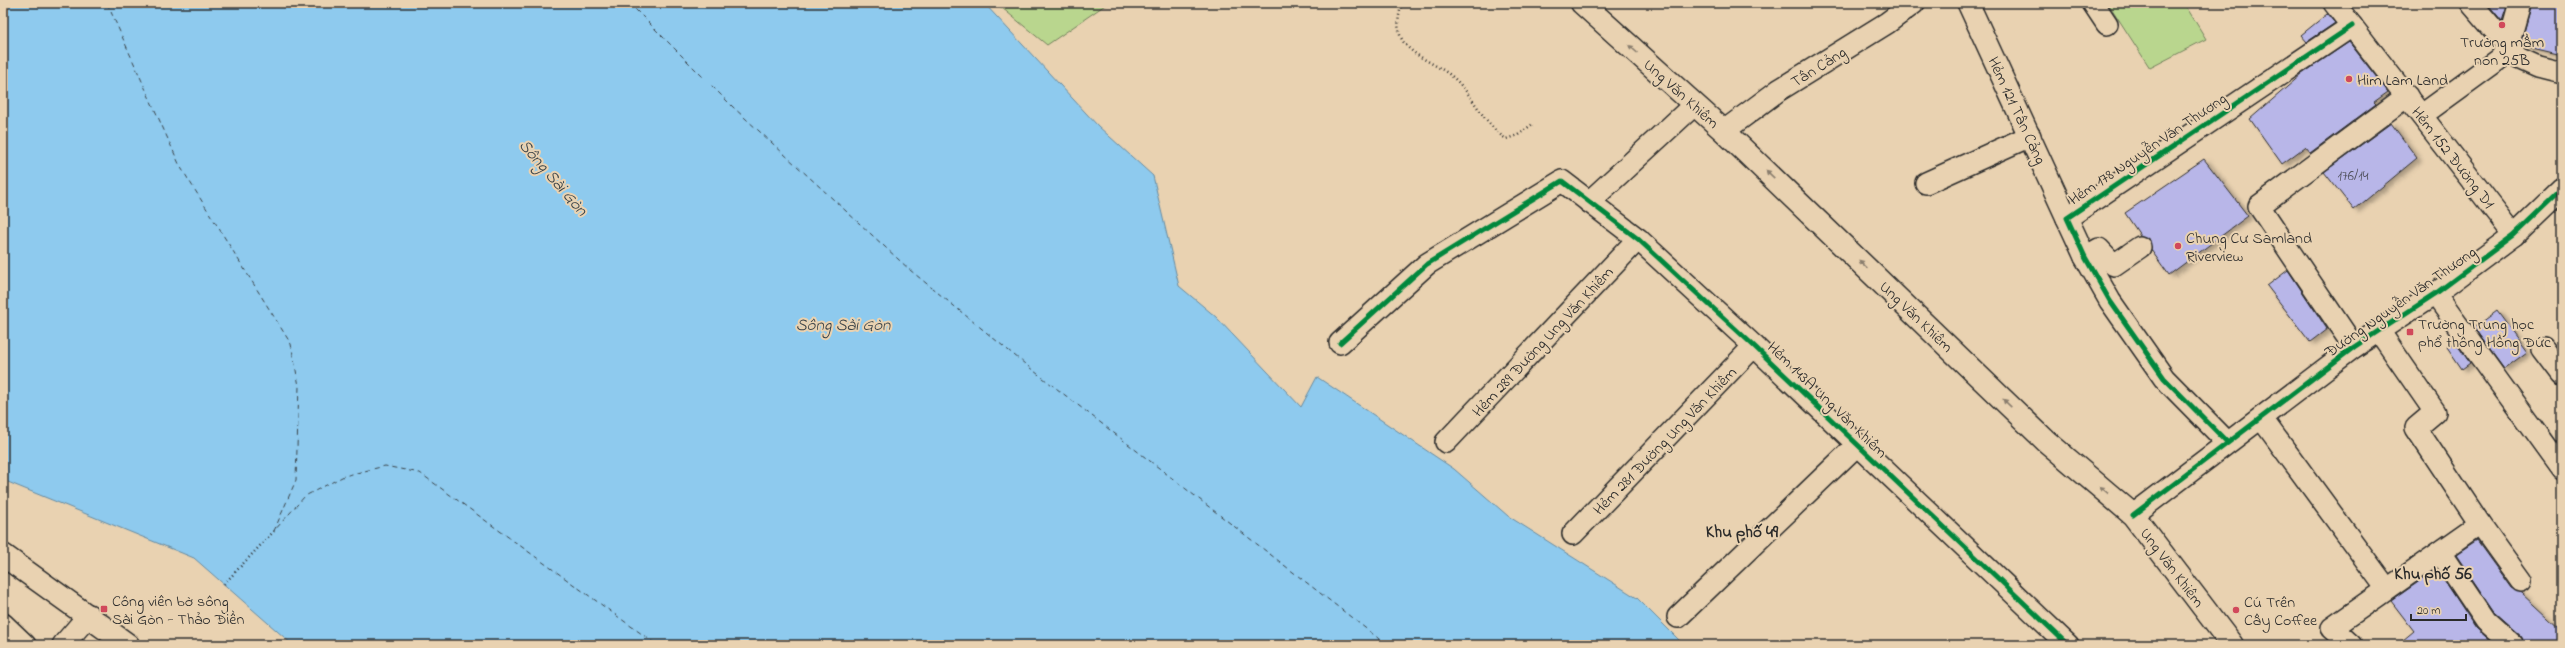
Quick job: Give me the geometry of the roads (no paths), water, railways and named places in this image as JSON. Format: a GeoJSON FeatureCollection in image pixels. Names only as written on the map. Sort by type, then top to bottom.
{"type":"FeatureCollection","features":[{"type":"Feature","properties":{"kind":"main road","name":"Ung Văn Khiêm"},"geometry":{"type":"LineString","coordinates":[[1582,3],[1694,105],[1724,130],[2046,441],[2133,515],[2232,645]]}},
{"type":"Feature","properties":{"kind":"main road"},"geometry":{"type":"LineString","coordinates":[[3,555],[89,615],[128,645]]}},
{"type":"Feature","properties":{"kind":"street","name":"Tân Cảng"},"geometry":{"type":"LineString","coordinates":[[1724,130],[1779,90],[1887,23],[1914,3]]}},
{"type":"Feature","properties":{"kind":"street","name":"Hẻm 121 Tân Cảng"},"geometry":{"type":"LineString","coordinates":[[1968,3],[2067,218]]}},
{"type":"Feature","properties":{"kind":"street"},"geometry":{"type":"LineString","coordinates":[[2094,3],[2107,24]]}},
{"type":"Feature","properties":{"kind":"street","name":"Hẻm 152 Đường D1"},"geometry":{"type":"LineString","coordinates":[[2334,3],[2514,235]]}},
{"type":"Feature","properties":{"kind":"street"},"geometry":{"type":"LineString","coordinates":[[2471,3],[2518,58],[2538,67],[2562,73]]}},
{"type":"Feature","properties":{"kind":"street"},"geometry":{"type":"LineString","coordinates":[[2422,115],[2499,59],[2508,46],[2520,3]]}},
{"type":"Feature","properties":{"kind":"street","name":"Hẻm 178 Nguyễn Văn Thương"},"geometry":{"type":"LineString","coordinates":[[2227,442],[2164,378],[2110,301],[2085,257],[2067,218],[2352,26]]}},
{"type":"Feature","properties":{"kind":"street"},"geometry":{"type":"LineString","coordinates":[[2354,347],[2259,206],[2407,96]]}},
{"type":"Feature","properties":{"kind":"street"},"geometry":{"type":"LineString","coordinates":[[1589,202],[1694,105]]}},
{"type":"Feature","properties":{"kind":"street"},"geometry":{"type":"LineString","coordinates":[[1926,183],[2030,136]]}},
{"type":"Feature","properties":{"kind":"street","name":"Hẻm 143A Ung Văn Khiêm"},"geometry":{"type":"LineString","coordinates":[[1340,343],[1427,264],[1562,180],[1638,239],[1754,346],[1856,445],[2068,645]]}},
{"type":"Feature","properties":{"kind":"street","name":"Đường Nguyễn Văn Thương"},"geometry":{"type":"LineString","coordinates":[[2133,515],[2227,442],[2262,419],[2354,347],[2435,294],[2514,235],[2562,189]]}},
{"type":"Feature","properties":{"kind":"street","name":"Hẻm 289 Đường Ung Văn Khiêm"},"geometry":{"type":"LineString","coordinates":[[1446,442],[1638,239]]}},
{"type":"Feature","properties":{"kind":"street"},"geometry":{"type":"LineString","coordinates":[[2085,257],[2099,249],[2114,265],[2140,248]]}},
{"type":"Feature","properties":{"kind":"street"},"geometry":{"type":"LineString","coordinates":[[2435,294],[2559,458]]}},
{"type":"Feature","properties":{"kind":"street"},"geometry":{"type":"LineString","coordinates":[[2379,331],[2435,412],[2416,428],[2480,524],[2521,581]]}},
{"type":"Feature","properties":{"kind":"street","name":"Hẻm 281 Đường Ung Văn Khiêm"},"geometry":{"type":"LineString","coordinates":[[1573,534],[1754,346]]}},
{"type":"Feature","properties":{"kind":"street"},"geometry":{"type":"LineString","coordinates":[[2543,349],[2562,374]]}},
{"type":"Feature","properties":{"kind":"street"},"geometry":{"type":"LineString","coordinates":[[2262,419],[2388,589]]}},
{"type":"Feature","properties":{"kind":"street"},"geometry":{"type":"LineString","coordinates":[[1678,617],[1856,445]]}},
{"type":"Feature","properties":{"kind":"street"},"geometry":{"type":"LineString","coordinates":[[2351,645],[2332,628],[2441,554],[2480,524]]}},
{"type":"Feature","properties":{"kind":"street"},"geometry":{"type":"LineString","coordinates":[[2441,554],[2486,621],[2513,645]]}},
{"type":"Feature","properties":{"kind":"street"},"geometry":{"type":"LineString","coordinates":[[63,645],[89,615]]}},
{"type":"Feature","properties":{"kind":"street"},"geometry":{"type":"LineString","coordinates":[[3,624],[25,645]]}},
{"type":"Feature","properties":{"kind":"water","name":"Sông Sài Gòn"},"geometry":{"type":"Polygon","coordinates":[[[3,3],[984,3],[1098,126],[1153,176],[1179,286],[1216,317],[1301,407],[1317,377],[1454,469],[1508,516],[1637,598],[1684,645],[293,645],[194,558],[3,480],[3,3]]]}},
{"type":"Feature","properties":{"kind":"place","name":"Trường mầm non 25B"},"geometry":{"type":"Point","coordinates":[2502,25]}},
{"type":"Feature","properties":{"kind":"place","name":"Him Lam Land"},"geometry":{"type":"Point","coordinates":[2349,79]}},
{"type":"Feature","properties":{"kind":"place","name":"Chung Cư Samland Riverview"},"geometry":{"type":"Point","coordinates":[2178,246]}},
{"type":"Feature","properties":{"kind":"place","name":"Trường Trung học phổ thông Hồng Đức"},"geometry":{"type":"Point","coordinates":[2410,332]}},
{"type":"Feature","properties":{"kind":"place","name":"Công viên bờ sông Sài Gòn - Thảo Điền"},"geometry":{"type":"Point","coordinates":[104,609]}},
{"type":"Feature","properties":{"kind":"place","name":"Cú Trên Cây Coffee"},"geometry":{"type":"Point","coordinates":[2236,610]}},
{"type":"Feature","properties":{"kind":"district","name":"Khu phố 49"},"geometry":{"type":"Point","coordinates":[1742,531]}},
{"type":"Feature","properties":{"kind":"district","name":"Khu phố 56"},"geometry":{"type":"Point","coordinates":[2433,573]}}]}
